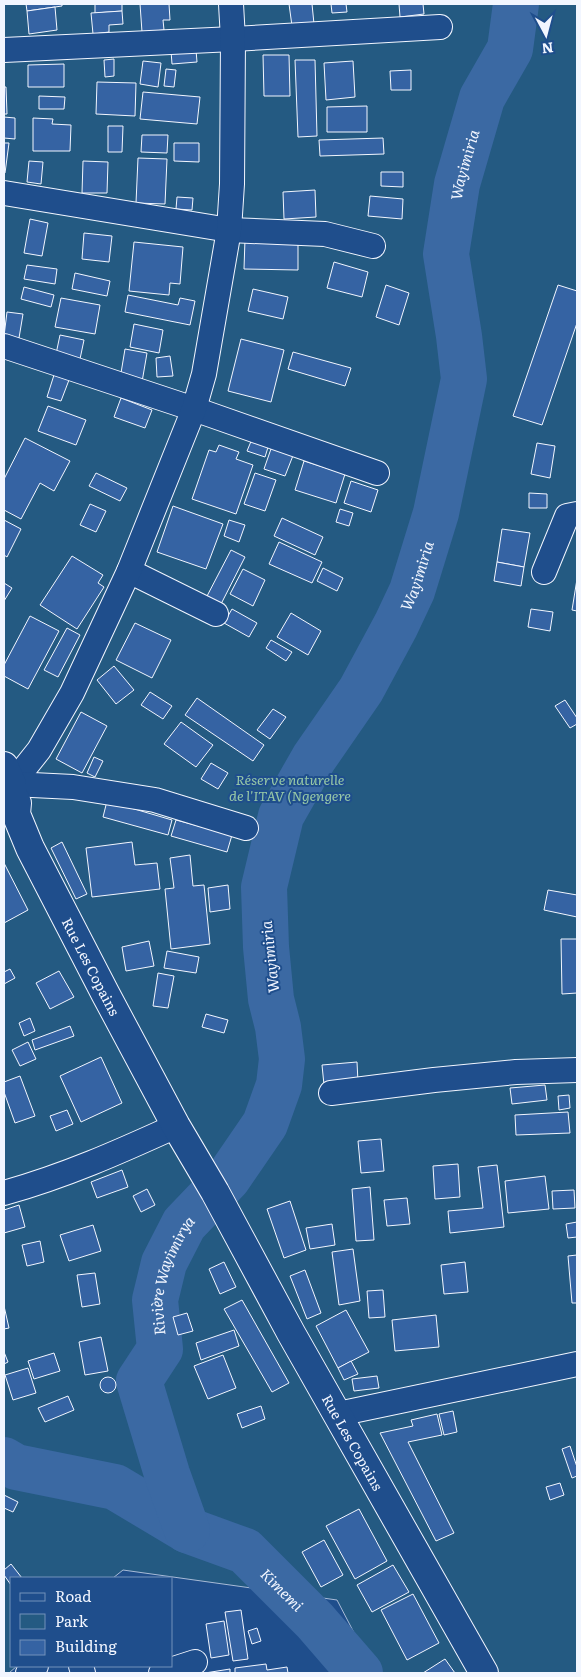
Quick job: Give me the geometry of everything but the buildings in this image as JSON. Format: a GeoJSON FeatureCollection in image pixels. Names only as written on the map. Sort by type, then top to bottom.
{"type":"FeatureCollection","features":[{"type":"Feature","properties":{"kind":"street"},"geometry":{"type":"LineString","coordinates":[[8,775],[39,750],[72,693],[130,571],[194,409],[204,374],[229,230],[232,184],[233,39],[231,4]]}},
{"type":"Feature","properties":{"kind":"street"},"geometry":{"type":"LineString","coordinates":[[4,50],[440,27]]}},
{"type":"Feature","properties":{"kind":"street"},"geometry":{"type":"LineString","coordinates":[[4,193],[229,230],[325,234],[373,246]]}},
{"type":"Feature","properties":{"kind":"street"},"geometry":{"type":"LineString","coordinates":[[4,346],[194,409],[377,474]]}},
{"type":"Feature","properties":{"kind":"street"},"geometry":{"type":"LineString","coordinates":[[544,572],[568,516],[577,514]]}},
{"type":"Feature","properties":{"kind":"street"},"geometry":{"type":"LineString","coordinates":[[130,571],[216,614]]}},
{"type":"Feature","properties":{"kind":"street"},"geometry":{"type":"LineString","coordinates":[[8,775],[156,800],[246,828]]}},
{"type":"Feature","properties":{"kind":"street","name":"Rue Les Copains"},"geometry":{"type":"LineString","coordinates":[[8,775],[17,803],[10,817],[30,848],[176,1126],[484,1673]]}},
{"type":"Feature","properties":{"kind":"street"},"geometry":{"type":"LineString","coordinates":[[331,1093],[516,1072],[577,1070]]}},
{"type":"Feature","properties":{"kind":"street"},"geometry":{"type":"LineString","coordinates":[[4,1192],[40,1183],[107,1158],[176,1126]]}},
{"type":"Feature","properties":{"kind":"street"},"geometry":{"type":"LineString","coordinates":[[338,1414],[577,1364]]}},
{"type":"Feature","properties":{"kind":"street"},"geometry":{"type":"LineString","coordinates":[[161,1673],[196,1662]]}},
{"type":"Feature","properties":{"kind":"green space","name":"Réserve naturelle de l'ITAV (Ngengere"},"geometry":{"type":"Polygon","coordinates":[[[4,4],[577,4],[577,1673],[375,1673],[337,1600],[123,1570],[114,1577],[10,1577],[10,1667],[16,1667],[9,1673],[4,1673],[4,4]]]}},
{"type":"Feature","properties":{"kind":"waterway","name":"Wayimiria"},"geometry":{"type":"LineString","coordinates":[[187,1530],[167,1474],[139,1381],[160,1349],[155,1300],[164,1263],[184,1224],[228,1178],[265,1124],[279,1085],[282,1059],[278,1027],[271,999],[266,947],[264,887],[281,816],[314,758],[361,690],[396,625],[412,591],[436,513],[464,379],[446,254],[457,184],[482,98],[510,49],[516,4]]}},
{"type":"Feature","properties":{"kind":"waterway","name":"Kimemi"},"geometry":{"type":"LineString","coordinates":[[4,1460],[16,1467],[115,1487],[187,1530],[245,1551],[315,1621],[360,1673]]}},
{"type":"Feature","properties":{"kind":"water label","name":"Rivière Wayimirya"},"geometry":{"type":"Point","coordinates":[178,1277]}}]}
